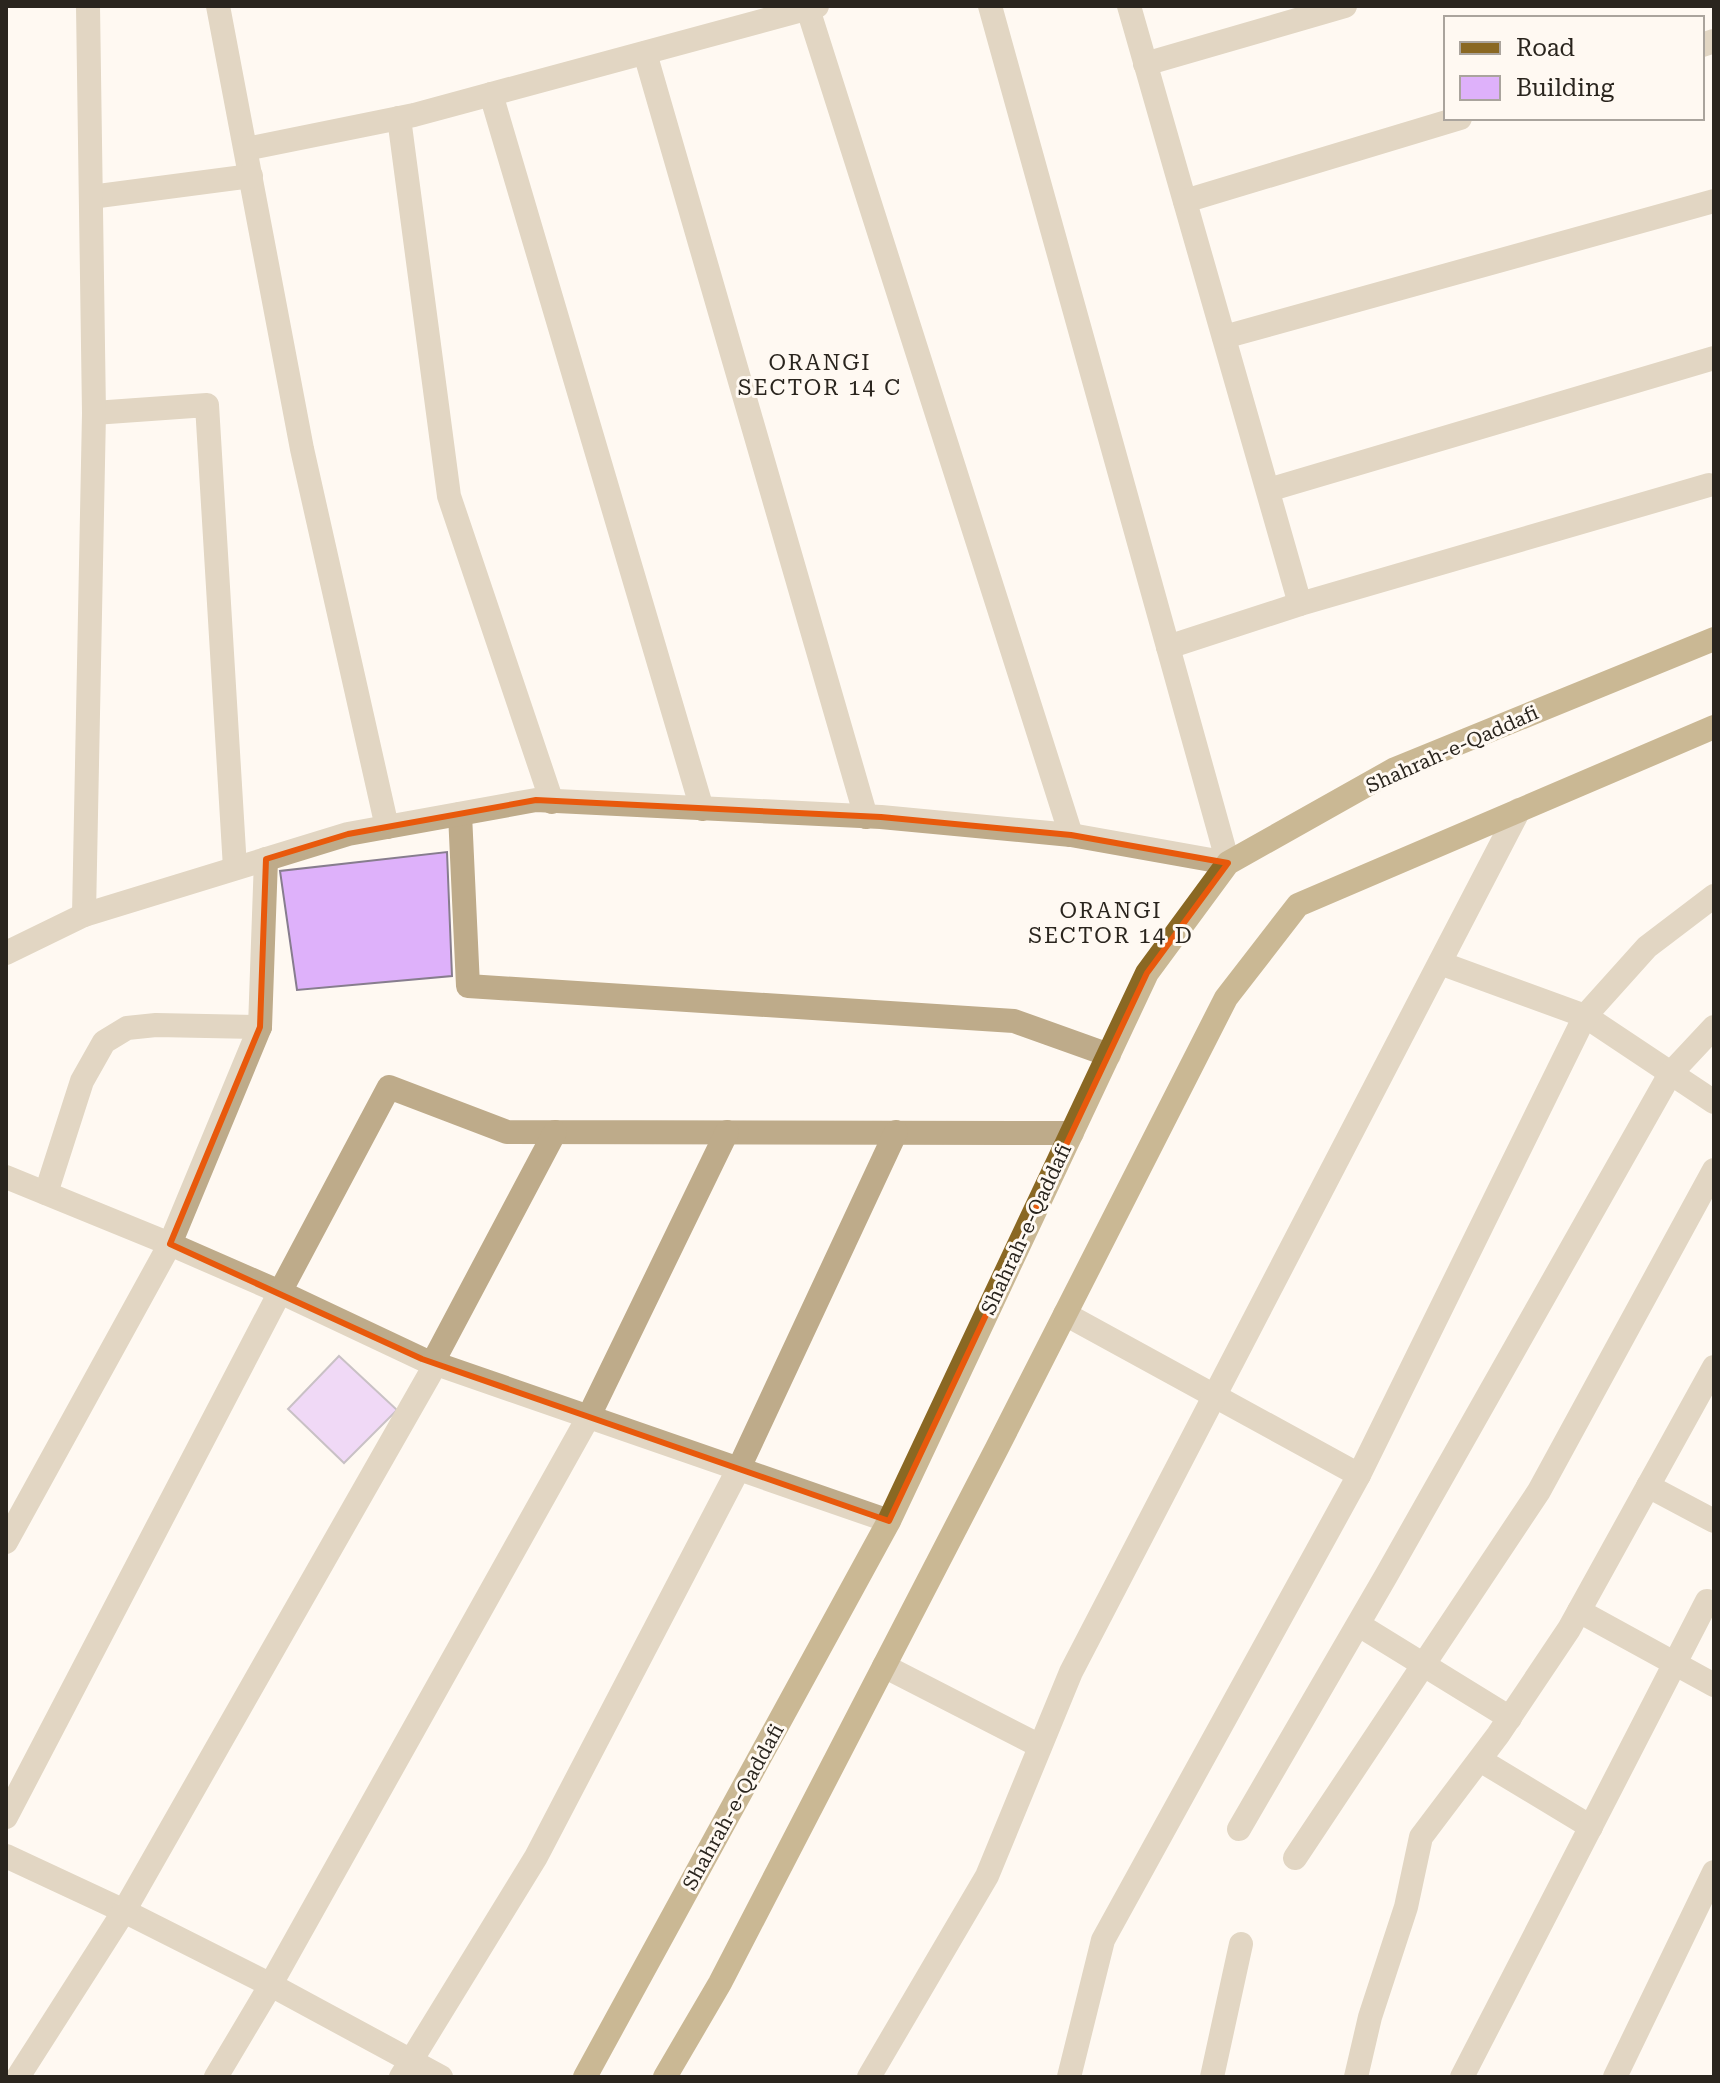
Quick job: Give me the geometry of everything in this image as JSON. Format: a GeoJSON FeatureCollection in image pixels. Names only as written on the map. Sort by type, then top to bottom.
{"type":"FeatureCollection","features":[{"type":"Feature","properties":{"kind":"main road","name":"Shahrah-e-Qaddafi"},"geometry":{"type":"LineString","coordinates":[[585,2077],[889,1521],[1147,973],[1228,863],[1395,769],[1714,639]]}},
{"type":"Feature","properties":{"kind":"main road"},"geometry":{"type":"LineString","coordinates":[[665,2077],[720,1983],[1226,998],[1298,905],[1714,727]]}},
{"type":"Feature","properties":{"kind":"street"},"geometry":{"type":"LineString","coordinates":[[84,915],[94,413],[88,6]]}},
{"type":"Feature","properties":{"kind":"street"},"geometry":{"type":"LineString","coordinates":[[218,6],[302,449],[387,827]]}},
{"type":"Feature","properties":{"kind":"street"},"geometry":{"type":"LineString","coordinates":[[6,953],[84,915],[348,834],[536,800],[866,817],[1071,835],[1228,863],[990,6]]}},
{"type":"Feature","properties":{"kind":"street"},"geometry":{"type":"LineString","coordinates":[[1129,6],[1300,604]]}},
{"type":"Feature","properties":{"kind":"street"},"geometry":{"type":"LineString","coordinates":[[1145,64],[1345,6]]}},
{"type":"Feature","properties":{"kind":"street"},"geometry":{"type":"LineString","coordinates":[[246,149],[399,118],[811,7],[1071,835]]}},
{"type":"Feature","properties":{"kind":"street"},"geometry":{"type":"LineString","coordinates":[[645,53],[866,817]]}},
{"type":"Feature","properties":{"kind":"street"},"geometry":{"type":"LineString","coordinates":[[491,94],[702,809]]}},
{"type":"Feature","properties":{"kind":"street"},"geometry":{"type":"LineString","coordinates":[[399,118],[449,496],[552,802]]}},
{"type":"Feature","properties":{"kind":"street"},"geometry":{"type":"LineString","coordinates":[[1185,201],[1453,120]]}},
{"type":"Feature","properties":{"kind":"street"},"geometry":{"type":"LineString","coordinates":[[91,197],[251,176]]}},
{"type":"Feature","properties":{"kind":"street"},"geometry":{"type":"LineString","coordinates":[[1224,337],[1714,201]]}},
{"type":"Feature","properties":{"kind":"street"},"geometry":{"type":"LineString","coordinates":[[1268,490],[1714,358]]}},
{"type":"Feature","properties":{"kind":"street"},"geometry":{"type":"LineString","coordinates":[[94,413],[207,405],[235,868]]}},
{"type":"Feature","properties":{"kind":"street"},"geometry":{"type":"LineString","coordinates":[[1168,647],[1300,604],[1709,485]]}},
{"type":"Feature","properties":{"kind":"street"},"geometry":{"type":"LineString","coordinates":[[869,2077],[987,1876],[1071,1672],[1519,810]]}},
{"type":"Feature","properties":{"kind":"street"},"geometry":{"type":"LineString","coordinates":[[460,814],[468,986],[1014,1021],[1109,1055]]}},
{"type":"Feature","properties":{"kind":"street"},"geometry":{"type":"LineString","coordinates":[[6,1542],[170,1244],[260,1027],[266,859]]}},
{"type":"Feature","properties":{"kind":"street"},"geometry":{"type":"LineString","coordinates":[[1069,2077],[1103,1940],[1359,1475],[1585,1016],[1647,947],[1714,896]]}},
{"type":"Feature","properties":{"kind":"street"},"geometry":{"type":"LineString","coordinates":[[1440,963],[1585,1016],[1714,1102]]}},
{"type":"Feature","properties":{"kind":"street"},"geometry":{"type":"LineString","coordinates":[[46,1193],[82,1081],[104,1042],[127,1028],[260,1027]]}},
{"type":"Feature","properties":{"kind":"street"},"geometry":{"type":"LineString","coordinates":[[1239,1829],[1359,1625],[1670,1074],[1714,1027]]}},
{"type":"Feature","properties":{"kind":"street"},"geometry":{"type":"LineString","coordinates":[[6,1817],[389,1087],[507,1132],[1072,1133]]}},
{"type":"Feature","properties":{"kind":"street"},"geometry":{"type":"LineString","coordinates":[[18,2077],[124,1911],[430,1374],[433,1362],[555,1132]]}},
{"type":"Feature","properties":{"kind":"street"},"geometry":{"type":"LineString","coordinates":[[216,2077],[271,1985],[589,1416],[727,1132]]}},
{"type":"Feature","properties":{"kind":"street"},"geometry":{"type":"LineString","coordinates":[[406,2069],[536,1857],[739,1468],[896,1132]]}},
{"type":"Feature","properties":{"kind":"street"},"geometry":{"type":"LineString","coordinates":[[1295,1858],[1539,1491],[1714,1170]]}},
{"type":"Feature","properties":{"kind":"street"},"geometry":{"type":"LineString","coordinates":[[6,1177],[170,1244],[433,1362],[889,1521]]}},
{"type":"Feature","properties":{"kind":"street"},"geometry":{"type":"LineString","coordinates":[[1065,1314],[1359,1475]]}},
{"type":"Feature","properties":{"kind":"street"},"geometry":{"type":"LineString","coordinates":[[1356,2077],[1370,2017],[1406,1907],[1421,1837],[1510,1718],[1579,1611],[1711,1381]]}},
{"type":"Feature","properties":{"kind":"street"},"geometry":{"type":"LineString","coordinates":[[1648,1486],[1714,1521]]}},
{"type":"Feature","properties":{"kind":"street"},"geometry":{"type":"LineString","coordinates":[[1462,2077],[1707,1601]]}},
{"type":"Feature","properties":{"kind":"street"},"geometry":{"type":"LineString","coordinates":[[1579,1611],[1714,1685]]}},
{"type":"Feature","properties":{"kind":"street"},"geometry":{"type":"LineString","coordinates":[[1359,1625],[1510,1718]]}},
{"type":"Feature","properties":{"kind":"street"},"geometry":{"type":"LineString","coordinates":[[884,1666],[1040,1746]]}},
{"type":"Feature","properties":{"kind":"street"},"geometry":{"type":"LineString","coordinates":[[1480,1760],[1591,1827]]}},
{"type":"Feature","properties":{"kind":"street"},"geometry":{"type":"LineString","coordinates":[[6,1856],[271,1985],[406,2069],[441,2077]]}},
{"type":"Feature","properties":{"kind":"street"},"geometry":{"type":"LineString","coordinates":[[1615,2077],[1714,1872]]}},
{"type":"Feature","properties":{"kind":"street"},"geometry":{"type":"LineString","coordinates":[[1212,2077],[1241,1944]]}},
{"type":"Feature","properties":{"kind":"highlighted area"},"geometry":{"type":"Polygon","coordinates":[[[536,800],[881,817],[1071,835],[1228,863],[1147,973],[889,1521],[422,1359],[170,1244],[260,1027],[266,859],[348,834],[536,800]]]}},
{"type":"Feature","properties":{"kind":"building"},"geometry":{"type":"Polygon","coordinates":[[[447,852],[452,976],[297,990],[280,871],[447,852]]]}},
{"type":"Feature","properties":{"kind":"building"},"geometry":{"type":"Polygon","coordinates":[[[339,1356],[397,1410],[344,1463],[288,1409],[339,1356]]]}},
{"type":"Feature","properties":{"kind":"district","name":"ORANGI SECTOR 14 C"},"geometry":{"type":"Point","coordinates":[820,374]}},
{"type":"Feature","properties":{"kind":"district","name":"ORANGI SECTOR 14 D"},"geometry":{"type":"Point","coordinates":[1111,922]}}]}
